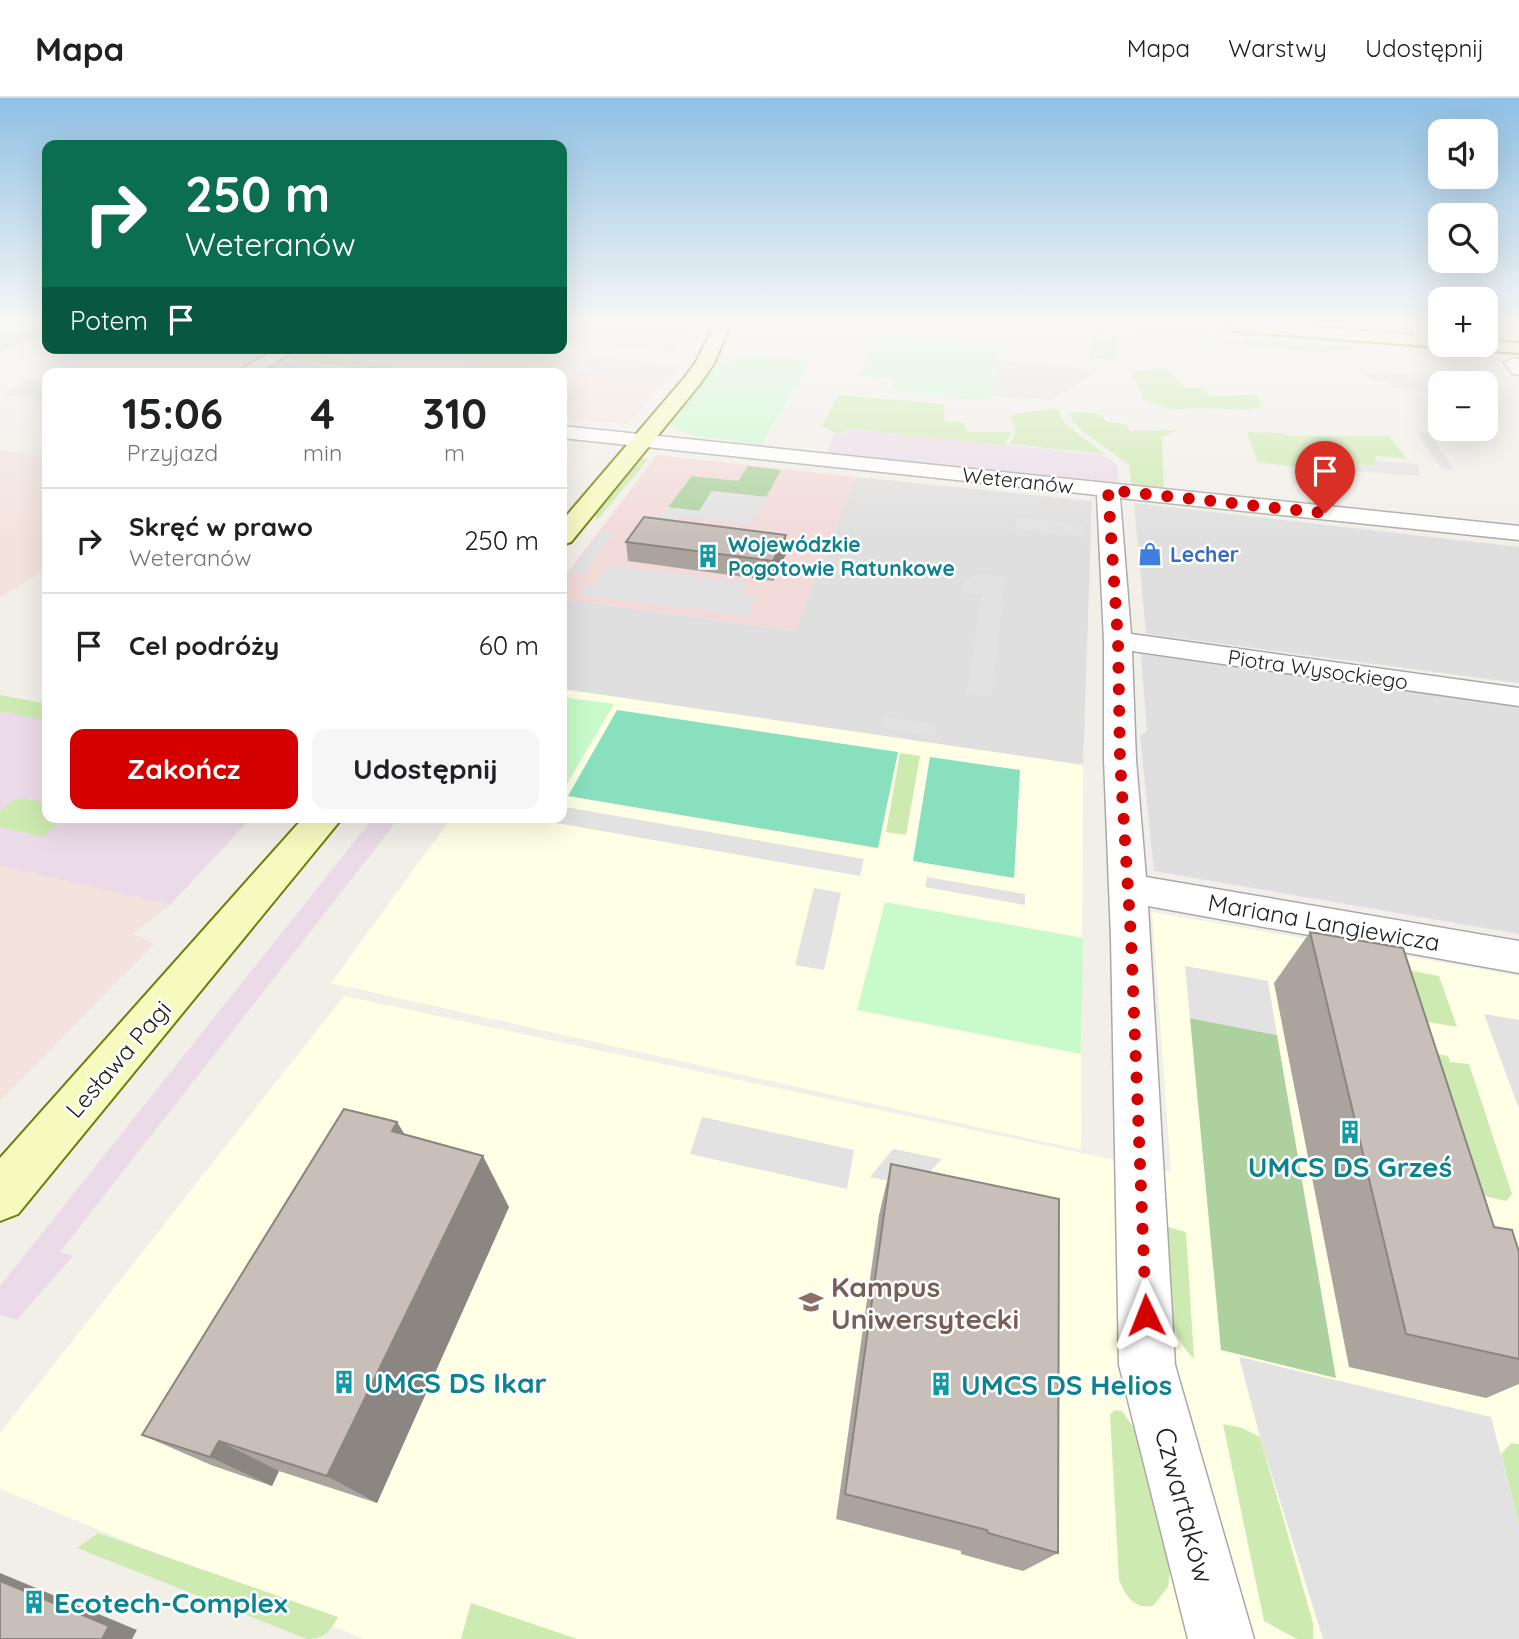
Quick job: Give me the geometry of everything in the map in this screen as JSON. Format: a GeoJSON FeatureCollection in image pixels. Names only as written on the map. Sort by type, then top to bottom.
{"type":"FeatureCollection","features":[{"type":"Feature","properties":{"kind":"street"},"geometry":{"type":"LineString","coordinates":[[567,531],[677,398]]}},
{"type":"Feature","properties":{"kind":"street","name":"Weteranów"},"geometry":{"type":"LineString","coordinates":[[567,433],[1519,533]]}},
{"type":"Feature","properties":{"kind":"street","name":"Czwartaków"},"geometry":{"type":"LineString","coordinates":[[1108,490],[1118,641],[1120,760],[1128,888],[1147,1365],[1221,1639]]}},
{"type":"Feature","properties":{"kind":"street","name":"Piotra Wysockiego"},"geometry":{"type":"LineString","coordinates":[[1118,641],[1519,696]]}},
{"type":"Feature","properties":{"kind":"street","name":"Lesława Pagi"},"geometry":{"type":"LineString","coordinates":[[0,1196],[320,823]]}},
{"type":"Feature","properties":{"kind":"street","name":"Mariana Langiewicza"},"geometry":{"type":"LineString","coordinates":[[1128,888],[1519,957]]}},
{"type":"Feature","properties":{"kind":"shaded area"},"geometry":{"type":"Polygon","coordinates":[[[567,398],[650,398],[627,424],[567,418],[567,398]]]}},
{"type":"Feature","properties":{"kind":"shaded area"},"geometry":{"type":"Polygon","coordinates":[[[1020,398],[1055,398],[1052,400],[1020,398]]]}},
{"type":"Feature","properties":{"kind":"shaded area"},"geometry":{"type":"Polygon","coordinates":[[[850,429],[1102,455],[1117,465],[1119,486],[822,455],[827,452],[833,436],[850,429]]]}},
{"type":"Feature","properties":{"kind":"shaded area"},"geometry":{"type":"Polygon","coordinates":[[[1417,432],[1428,433],[1428,441],[1435,441],[1454,470],[1441,469],[1417,432]]]}},
{"type":"Feature","properties":{"kind":"shaded area"},"geometry":{"type":"Polygon","coordinates":[[[0,450],[42,456],[42,571],[0,598],[0,450]]]}},
{"type":"Feature","properties":{"kind":"shaded area"},"geometry":{"type":"Polygon","coordinates":[[[657,455],[856,477],[795,631],[567,600],[567,573],[657,455]]]}},
{"type":"Feature","properties":{"kind":"shaded area"},"geometry":{"type":"Polygon","coordinates":[[[1301,455],[1316,460],[1373,466],[1377,461],[1418,464],[1420,476],[1297,467],[1302,463],[1301,455]]]}},
{"type":"Feature","properties":{"kind":"shaded area"},"geometry":{"type":"Polygon","coordinates":[[[856,477],[1092,501],[1083,765],[567,690],[567,600],[795,631],[856,477]]]}},
{"type":"Feature","properties":{"kind":"shaded area"},"geometry":{"type":"Polygon","coordinates":[[[712,491],[766,497],[751,524],[680,516],[671,528],[653,526],[667,507],[699,511],[712,491]]]}},
{"type":"Feature","properties":{"kind":"shaded area"},"geometry":{"type":"Polygon","coordinates":[[[1134,503],[1519,547],[1519,683],[1146,634],[1134,503]]]}},
{"type":"Feature","properties":{"kind":"shaded area"},"geometry":{"type":"Polygon","coordinates":[[[1017,517],[1084,525],[1084,537],[1014,529],[1017,517]]]}},
{"type":"Feature","properties":{"kind":"shaded area"},"geometry":{"type":"Polygon","coordinates":[[[602,530],[615,532],[583,575],[570,573],[602,530]]]}},
{"type":"Feature","properties":{"kind":"shaded area"},"geometry":{"type":"Polygon","coordinates":[[[608,565],[748,583],[743,594],[758,596],[748,616],[580,594],[585,586],[592,587],[608,565]]]}},
{"type":"Feature","properties":{"kind":"shaded area"},"geometry":{"type":"Polygon","coordinates":[[[982,573],[1005,577],[992,697],[966,693],[982,595],[962,593],[965,580],[982,573]]]}},
{"type":"Feature","properties":{"kind":"shaded area"},"geometry":{"type":"Polygon","coordinates":[[[1141,654],[1519,706],[1519,934],[1154,871],[1140,735],[1147,732],[1141,654]]]}},
{"type":"Feature","properties":{"kind":"shaded area"},"geometry":{"type":"Polygon","coordinates":[[[567,690],[1083,765],[1081,1150],[331,983],[448,823],[567,823],[567,690]]]}},
{"type":"Feature","properties":{"kind":"shaded area"},"geometry":{"type":"Polygon","coordinates":[[[0,705],[42,713],[42,823],[246,823],[170,905],[0,866],[0,705]]]}},
{"type":"Feature","properties":{"kind":"shaded area"},"geometry":{"type":"Polygon","coordinates":[[[885,717],[937,725],[936,736],[883,729],[885,717]]]}},
{"type":"Feature","properties":{"kind":"shaded area"},"geometry":{"type":"Polygon","coordinates":[[[567,807],[864,859],[860,876],[556,823],[567,823],[567,807]]]}},
{"type":"Feature","properties":{"kind":"shaded area"},"geometry":{"type":"Polygon","coordinates":[[[369,823],[395,823],[60,1252],[73,1256],[17,1320],[0,1315],[0,1286],[369,823]]]}},
{"type":"Feature","properties":{"kind":"shaded area"},"geometry":{"type":"Polygon","coordinates":[[[0,866],[170,905],[133,934],[154,944],[0,1101],[0,866]]]}},
{"type":"Feature","properties":{"kind":"shaded area"},"geometry":{"type":"Polygon","coordinates":[[[927,877],[1025,894],[1025,905],[925,887],[927,877]]]}},
{"type":"Feature","properties":{"kind":"shaded area"},"geometry":{"type":"Polygon","coordinates":[[[814,888],[841,893],[824,970],[795,965],[814,888]]]}},
{"type":"Feature","properties":{"kind":"shaded area","name":"Kampus Uniwersytecki"},"geometry":{"type":"Polygon","coordinates":[[[1152,912],[1519,976],[1519,1639],[364,1639],[0,1489],[0,1433],[344,996],[1171,1172],[1152,912]]]}},
{"type":"Feature","properties":{"kind":"shaded area"},"geometry":{"type":"Polygon","coordinates":[[[1185,966],[1268,981],[1277,1035],[1190,1018],[1185,966]]]}},
{"type":"Feature","properties":{"kind":"shaded area"},"geometry":{"type":"Polygon","coordinates":[[[1484,1014],[1519,1020],[1519,1109],[1484,1014]]]}},
{"type":"Feature","properties":{"kind":"shaded area"},"geometry":{"type":"Polygon","coordinates":[[[702,1117],[854,1150],[847,1189],[690,1154],[702,1117]]]}},
{"type":"Feature","properties":{"kind":"shaded area"},"geometry":{"type":"Polygon","coordinates":[[[893,1149],[942,1159],[916,1186],[870,1177],[893,1149]]]}},
{"type":"Feature","properties":{"kind":"shaded area"},"geometry":{"type":"Polygon","coordinates":[[[1239,1357],[1491,1417],[1519,1525],[1519,1639],[1323,1639],[1260,1437],[1239,1357]]]}},
{"type":"Feature","properties":{"kind":"green space"},"geometry":{"type":"Polygon","coordinates":[[[687,398],[789,398],[761,444],[695,436],[669,426],[687,398]]]}},
{"type":"Feature","properties":{"kind":"green space"},"geometry":{"type":"Polygon","coordinates":[[[836,398],[872,398],[944,404],[943,416],[946,422],[963,422],[968,432],[1012,432],[1004,445],[850,429],[836,434],[822,426],[836,398]]]}},
{"type":"Feature","properties":{"kind":"green space"},"geometry":{"type":"Polygon","coordinates":[[[955,398],[986,398],[974,400],[955,398]]]}},
{"type":"Feature","properties":{"kind":"green space"},"geometry":{"type":"Polygon","coordinates":[[[1142,398],[1259,398],[1263,406],[1250,410],[1172,410],[1142,398]]]}},
{"type":"Feature","properties":{"kind":"green space"},"geometry":{"type":"Polygon","coordinates":[[[1053,408],[1058,410],[1065,424],[1105,454],[1010,444],[1016,432],[1010,415],[1053,408]]]}},
{"type":"Feature","properties":{"kind":"green space"},"geometry":{"type":"Polygon","coordinates":[[[1068,413],[1099,414],[1107,422],[1125,424],[1131,431],[1176,430],[1162,437],[1164,491],[1132,488],[1129,465],[1077,427],[1068,413]]]}},
{"type":"Feature","properties":{"kind":"green space"},"geometry":{"type":"Polygon","coordinates":[[[1247,432],[1291,436],[1389,436],[1407,459],[1375,456],[1377,461],[1373,466],[1301,456],[1302,463],[1297,467],[1258,462],[1247,432]]]}},
{"type":"Feature","properties":{"kind":"green space"},"geometry":{"type":"Polygon","coordinates":[[[638,457],[648,460],[597,520],[593,512],[638,457]]]}},
{"type":"Feature","properties":{"kind":"green space"},"geometry":{"type":"Polygon","coordinates":[[[748,466],[781,470],[766,497],[712,491],[699,511],[668,507],[692,476],[738,481],[748,466]]]}},
{"type":"Feature","properties":{"kind":"green space"},"geometry":{"type":"Polygon","coordinates":[[[0,695],[42,703],[42,720],[0,711],[0,695]]]}},
{"type":"Feature","properties":{"kind":"green space"},"geometry":{"type":"Polygon","coordinates":[[[567,698],[614,704],[567,784],[567,698]]]}},
{"type":"Feature","properties":{"kind":"green space"},"geometry":{"type":"Polygon","coordinates":[[[617,710],[898,752],[878,848],[568,796],[617,710]]]}},
{"type":"Feature","properties":{"kind":"green space"},"geometry":{"type":"Polygon","coordinates":[[[900,753],[920,756],[906,835],[886,832],[900,753]]]}},
{"type":"Feature","properties":{"kind":"green space"},"geometry":{"type":"Polygon","coordinates":[[[930,757],[1020,770],[1014,878],[913,861],[930,757]]]}},
{"type":"Feature","properties":{"kind":"green space"},"geometry":{"type":"Polygon","coordinates":[[[24,798],[42,802],[42,823],[57,823],[42,837],[0,827],[0,811],[11,802],[24,798]]]}},
{"type":"Feature","properties":{"kind":"green space"},"geometry":{"type":"Polygon","coordinates":[[[885,902],[1083,938],[1081,1054],[857,1010],[885,902]]]}},
{"type":"Feature","properties":{"kind":"green space"},"geometry":{"type":"Polygon","coordinates":[[[1360,961],[1439,976],[1457,1027],[1422,1021],[1431,1053],[1448,1056],[1450,1062],[1469,1064],[1512,1194],[1506,1201],[1422,1182],[1360,961]]]}},
{"type":"Feature","properties":{"kind":"green space"},"geometry":{"type":"Polygon","coordinates":[[[1190,1018],[1277,1035],[1336,1378],[1221,1350],[1190,1018]]]}},
{"type":"Feature","properties":{"kind":"green space"},"geometry":{"type":"Polygon","coordinates":[[[1164,1226],[1186,1232],[1194,1359],[1175,1330],[1170,1314],[1164,1226]]]}},
{"type":"Feature","properties":{"kind":"green space"},"geometry":{"type":"Polygon","coordinates":[[[1115,1410],[1122,1411],[1134,1428],[1171,1564],[1168,1587],[1153,1606],[1141,1606],[1132,1601],[1119,1580],[1110,1414],[1115,1410]]]}},
{"type":"Feature","properties":{"kind":"green space"},"geometry":{"type":"Polygon","coordinates":[[[1223,1424],[1242,1428],[1260,1437],[1313,1623],[1313,1639],[1297,1639],[1264,1621],[1223,1424]]]}},
{"type":"Feature","properties":{"kind":"green space"},"geometry":{"type":"Polygon","coordinates":[[[1511,1443],[1519,1444],[1519,1525],[1501,1454],[1511,1443]]]}},
{"type":"Feature","properties":{"kind":"green space"},"geometry":{"type":"Polygon","coordinates":[[[98,1533],[338,1617],[326,1633],[318,1638],[307,1639],[77,1548],[98,1533]]]}},
{"type":"Feature","properties":{"kind":"green space"},"geometry":{"type":"Polygon","coordinates":[[[471,1603],[577,1639],[461,1639],[471,1603]]]}},
{"type":"Feature","properties":{"kind":"building"},"geometry":{"type":"Polygon","coordinates":[[[644,517],[786,535],[773,561],[626,542],[644,517]]]}},
{"type":"Feature","properties":{"kind":"building"},"geometry":{"type":"Polygon","coordinates":[[[1310,932],[1403,948],[1494,1227],[1512,1230],[1519,1252],[1519,1359],[1406,1334],[1310,932]]]}},
{"type":"Feature","properties":{"kind":"building"},"geometry":{"type":"Polygon","coordinates":[[[344,1109],[397,1122],[392,1131],[483,1156],[327,1476],[219,1441],[210,1457],[142,1435],[344,1109]]]}},
{"type":"Feature","properties":{"kind":"building","name":"UMCS DS Helios"},"geometry":{"type":"Polygon","coordinates":[[[891,1164],[1059,1199],[1058,1553],[988,1533],[987,1530],[845,1494],[891,1164]]]}},
{"type":"Feature","properties":{"kind":"building","name":"Ecotech-Complex"},"geometry":{"type":"Polygon","coordinates":[[[0,1581],[109,1626],[102,1639],[0,1639],[0,1581]]]}},
{"type":"Feature","properties":{"kind":"place","name":"Lecher"},"geometry":{"type":"Point","coordinates":[1150,554]}},
{"type":"Feature","properties":{"kind":"place","name":"Wojewódzkie Pogotowie Ratunkowe"},"geometry":{"type":"Point","coordinates":[708,556]}},
{"type":"Feature","properties":{"kind":"place","name":"UMCS DS Grześ"},"geometry":{"type":"Point","coordinates":[1350,1132]}},
{"type":"Feature","properties":{"kind":"place","name":"Kampus Uniwersytecki"},"geometry":{"type":"Point","coordinates":[811,1302]}},
{"type":"Feature","properties":{"kind":"place","name":"UMCS DS Ikar"},"geometry":{"type":"Point","coordinates":[344,1382]}},
{"type":"Feature","properties":{"kind":"place","name":"UMCS DS Helios"},"geometry":{"type":"Point","coordinates":[941,1384]}},
{"type":"Feature","properties":{"kind":"place","name":"Ecotech-Complex"},"geometry":{"type":"Point","coordinates":[34,1602]}},
{"type":"Feature","properties":{"kind":"route"},"geometry":{"type":"LineString","coordinates":[[1146,1315],[1131,938],[1120,760],[1118,641],[1108,490],[1325,513]]}}]}
